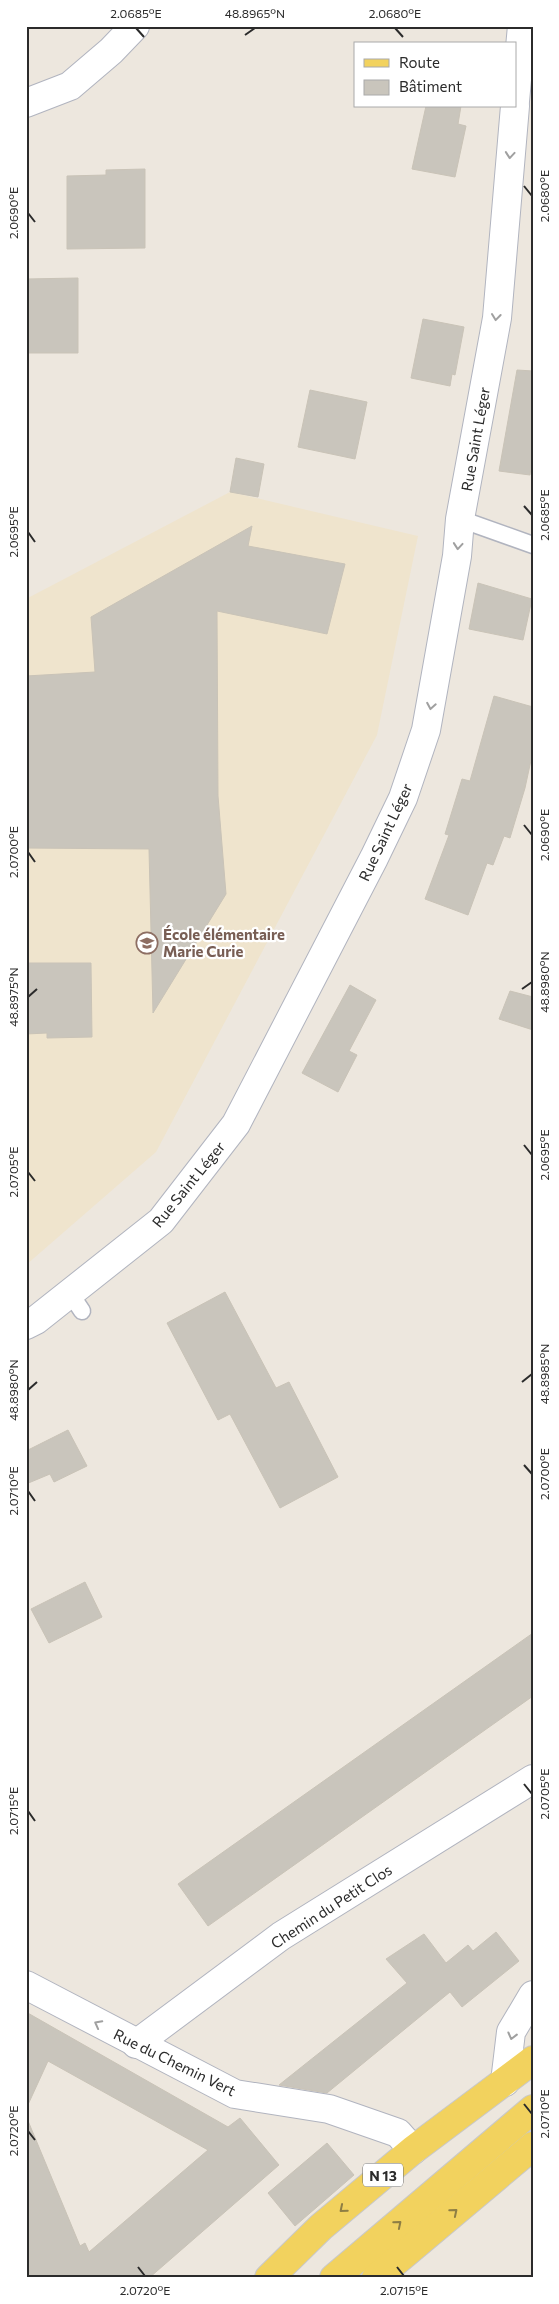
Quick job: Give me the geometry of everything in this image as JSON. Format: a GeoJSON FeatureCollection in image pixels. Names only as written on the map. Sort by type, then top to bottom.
{"type":"FeatureCollection","features":[{"type":"Feature","properties":{"kind":"main road","name":"N 13"},"geometry":{"type":"LineString","coordinates":[[269,2278],[321,2227],[413,2150],[533,2060]]}},
{"type":"Feature","properties":{"kind":"main road"},"geometry":{"type":"LineString","coordinates":[[296,2278],[314,2259],[439,2148],[505,2082]]}},
{"type":"Feature","properties":{"kind":"main road"},"geometry":{"type":"LineString","coordinates":[[334,2278],[533,2109]]}},
{"type":"Feature","properties":{"kind":"main road"},"geometry":{"type":"LineString","coordinates":[[376,2278],[533,2146]]}},
{"type":"Feature","properties":{"kind":"street"},"geometry":{"type":"LineString","coordinates":[[26,103],[70,86],[111,51],[135,26]]}},
{"type":"Feature","properties":{"kind":"street"},"geometry":{"type":"LineString","coordinates":[[516,90],[522,26]]}},
{"type":"Feature","properties":{"kind":"street","name":"Rue Saint Léger"},"geometry":{"type":"LineString","coordinates":[[26,1324],[76,1302],[161,1221],[236,1124],[404,798],[426,730],[457,556],[460,519],[497,318],[515,108]]}},
{"type":"Feature","properties":{"kind":"street","name":"Chemin du Petit Clos"},"geometry":{"type":"LineString","coordinates":[[136,2044],[281,1936],[533,1779]]}},
{"type":"Feature","properties":{"kind":"street","name":"Rue du Chemin Vert"},"geometry":{"type":"LineString","coordinates":[[26,1985],[235,2094],[328,2109],[398,2133],[413,2150]]}},
{"type":"Feature","properties":{"kind":"street"},"geometry":{"type":"LineString","coordinates":[[505,2082],[511,2032],[533,1995]]}},
{"type":"Feature","properties":{"kind":"lane"},"geometry":{"type":"LineString","coordinates":[[460,519],[533,546]]}},
{"type":"Feature","properties":{"kind":"shaded area","name":"École élémentaire Marie Curie"},"geometry":{"type":"Polygon","coordinates":[[[230,492],[418,536],[377,735],[156,1152],[26,1265],[26,599],[230,492]]]}},
{"type":"Feature","properties":{"kind":"building"},"geometry":{"type":"Polygon","coordinates":[[[426,108],[461,108],[458,124],[466,126],[455,177],[412,169],[426,108]]]}},
{"type":"Feature","properties":{"kind":"building"},"geometry":{"type":"Polygon","coordinates":[[[145,169],[145,248],[67,249],[67,176],[106,175],[106,170],[145,169]]]}},
{"type":"Feature","properties":{"kind":"building"},"geometry":{"type":"Polygon","coordinates":[[[78,278],[78,353],[26,353],[26,279],[78,278]]]}},
{"type":"Feature","properties":{"kind":"building"},"geometry":{"type":"Polygon","coordinates":[[[423,319],[464,327],[455,375],[452,374],[450,386],[411,378],[423,319]]]}},
{"type":"Feature","properties":{"kind":"building"},"geometry":{"type":"Polygon","coordinates":[[[517,370],[533,371],[533,453],[530,475],[499,471],[517,370]]]}},
{"type":"Feature","properties":{"kind":"building"},"geometry":{"type":"Polygon","coordinates":[[[310,390],[367,402],[355,459],[298,447],[310,390]]]}},
{"type":"Feature","properties":{"kind":"building"},"geometry":{"type":"Polygon","coordinates":[[[236,458],[264,464],[258,497],[230,492],[236,458]]]}},
{"type":"Feature","properties":{"kind":"building"},"geometry":{"type":"Polygon","coordinates":[[[252,526],[248,546],[345,564],[327,634],[217,611],[218,796],[226,894],[153,1013],[149,849],[26,848],[26,676],[95,672],[91,617],[252,526]]]}},
{"type":"Feature","properties":{"kind":"building"},"geometry":{"type":"Polygon","coordinates":[[[478,583],[532,599],[523,640],[469,629],[478,583]]]}},
{"type":"Feature","properties":{"kind":"building"},"geometry":{"type":"Polygon","coordinates":[[[494,696],[533,707],[533,751],[525,788],[510,838],[504,836],[493,865],[487,863],[468,915],[425,899],[449,835],[445,834],[462,779],[470,781],[494,696]]]}},
{"type":"Feature","properties":{"kind":"building"},"geometry":{"type":"Polygon","coordinates":[[[26,963],[91,963],[92,1037],[47,1038],[47,1033],[26,1034],[26,963]]]}},
{"type":"Feature","properties":{"kind":"building"},"geometry":{"type":"Polygon","coordinates":[[[350,985],[376,1000],[349,1051],[357,1055],[338,1092],[302,1073],[350,985]]]}},
{"type":"Feature","properties":{"kind":"building"},"geometry":{"type":"Polygon","coordinates":[[[510,991],[533,997],[533,1030],[499,1019],[510,991]]]}},
{"type":"Feature","properties":{"kind":"building"},"geometry":{"type":"Polygon","coordinates":[[[225,1292],[276,1388],[289,1382],[338,1477],[280,1508],[230,1414],[218,1420],[167,1323],[225,1292]]]}},
{"type":"Feature","properties":{"kind":"building"},"geometry":{"type":"Polygon","coordinates":[[[68,1430],[87,1466],[54,1482],[50,1474],[26,1484],[26,1451],[68,1430]]]}},
{"type":"Feature","properties":{"kind":"building"},"geometry":{"type":"Polygon","coordinates":[[[85,1582],[102,1617],[49,1643],[31,1609],[85,1582]]]}},
{"type":"Feature","properties":{"kind":"building"},"geometry":{"type":"Polygon","coordinates":[[[533,1633],[533,1696],[208,1926],[178,1884],[533,1633]]]}},
{"type":"Feature","properties":{"kind":"building"},"geometry":{"type":"Polygon","coordinates":[[[496,1932],[519,1961],[462,2007],[450,1992],[327,2093],[279,2085],[407,1983],[386,1959],[424,1934],[446,1963],[468,1945],[473,1951],[496,1932]]]}},
{"type":"Feature","properties":{"kind":"building"},"geometry":{"type":"Polygon","coordinates":[[[26,2012],[228,2127],[240,2118],[279,2165],[149,2278],[26,2278],[26,2116],[80,2246],[85,2243],[89,2252],[208,2150],[48,2061],[26,2109],[26,2012]]]}},
{"type":"Feature","properties":{"kind":"building"},"geometry":{"type":"Polygon","coordinates":[[[327,2143],[354,2175],[295,2226],[268,2193],[327,2143]]]}},
{"type":"Feature","properties":{"kind":"place","name":"École élémentaire Marie Curie"},"geometry":{"type":"Point","coordinates":[147,943]}}]}
